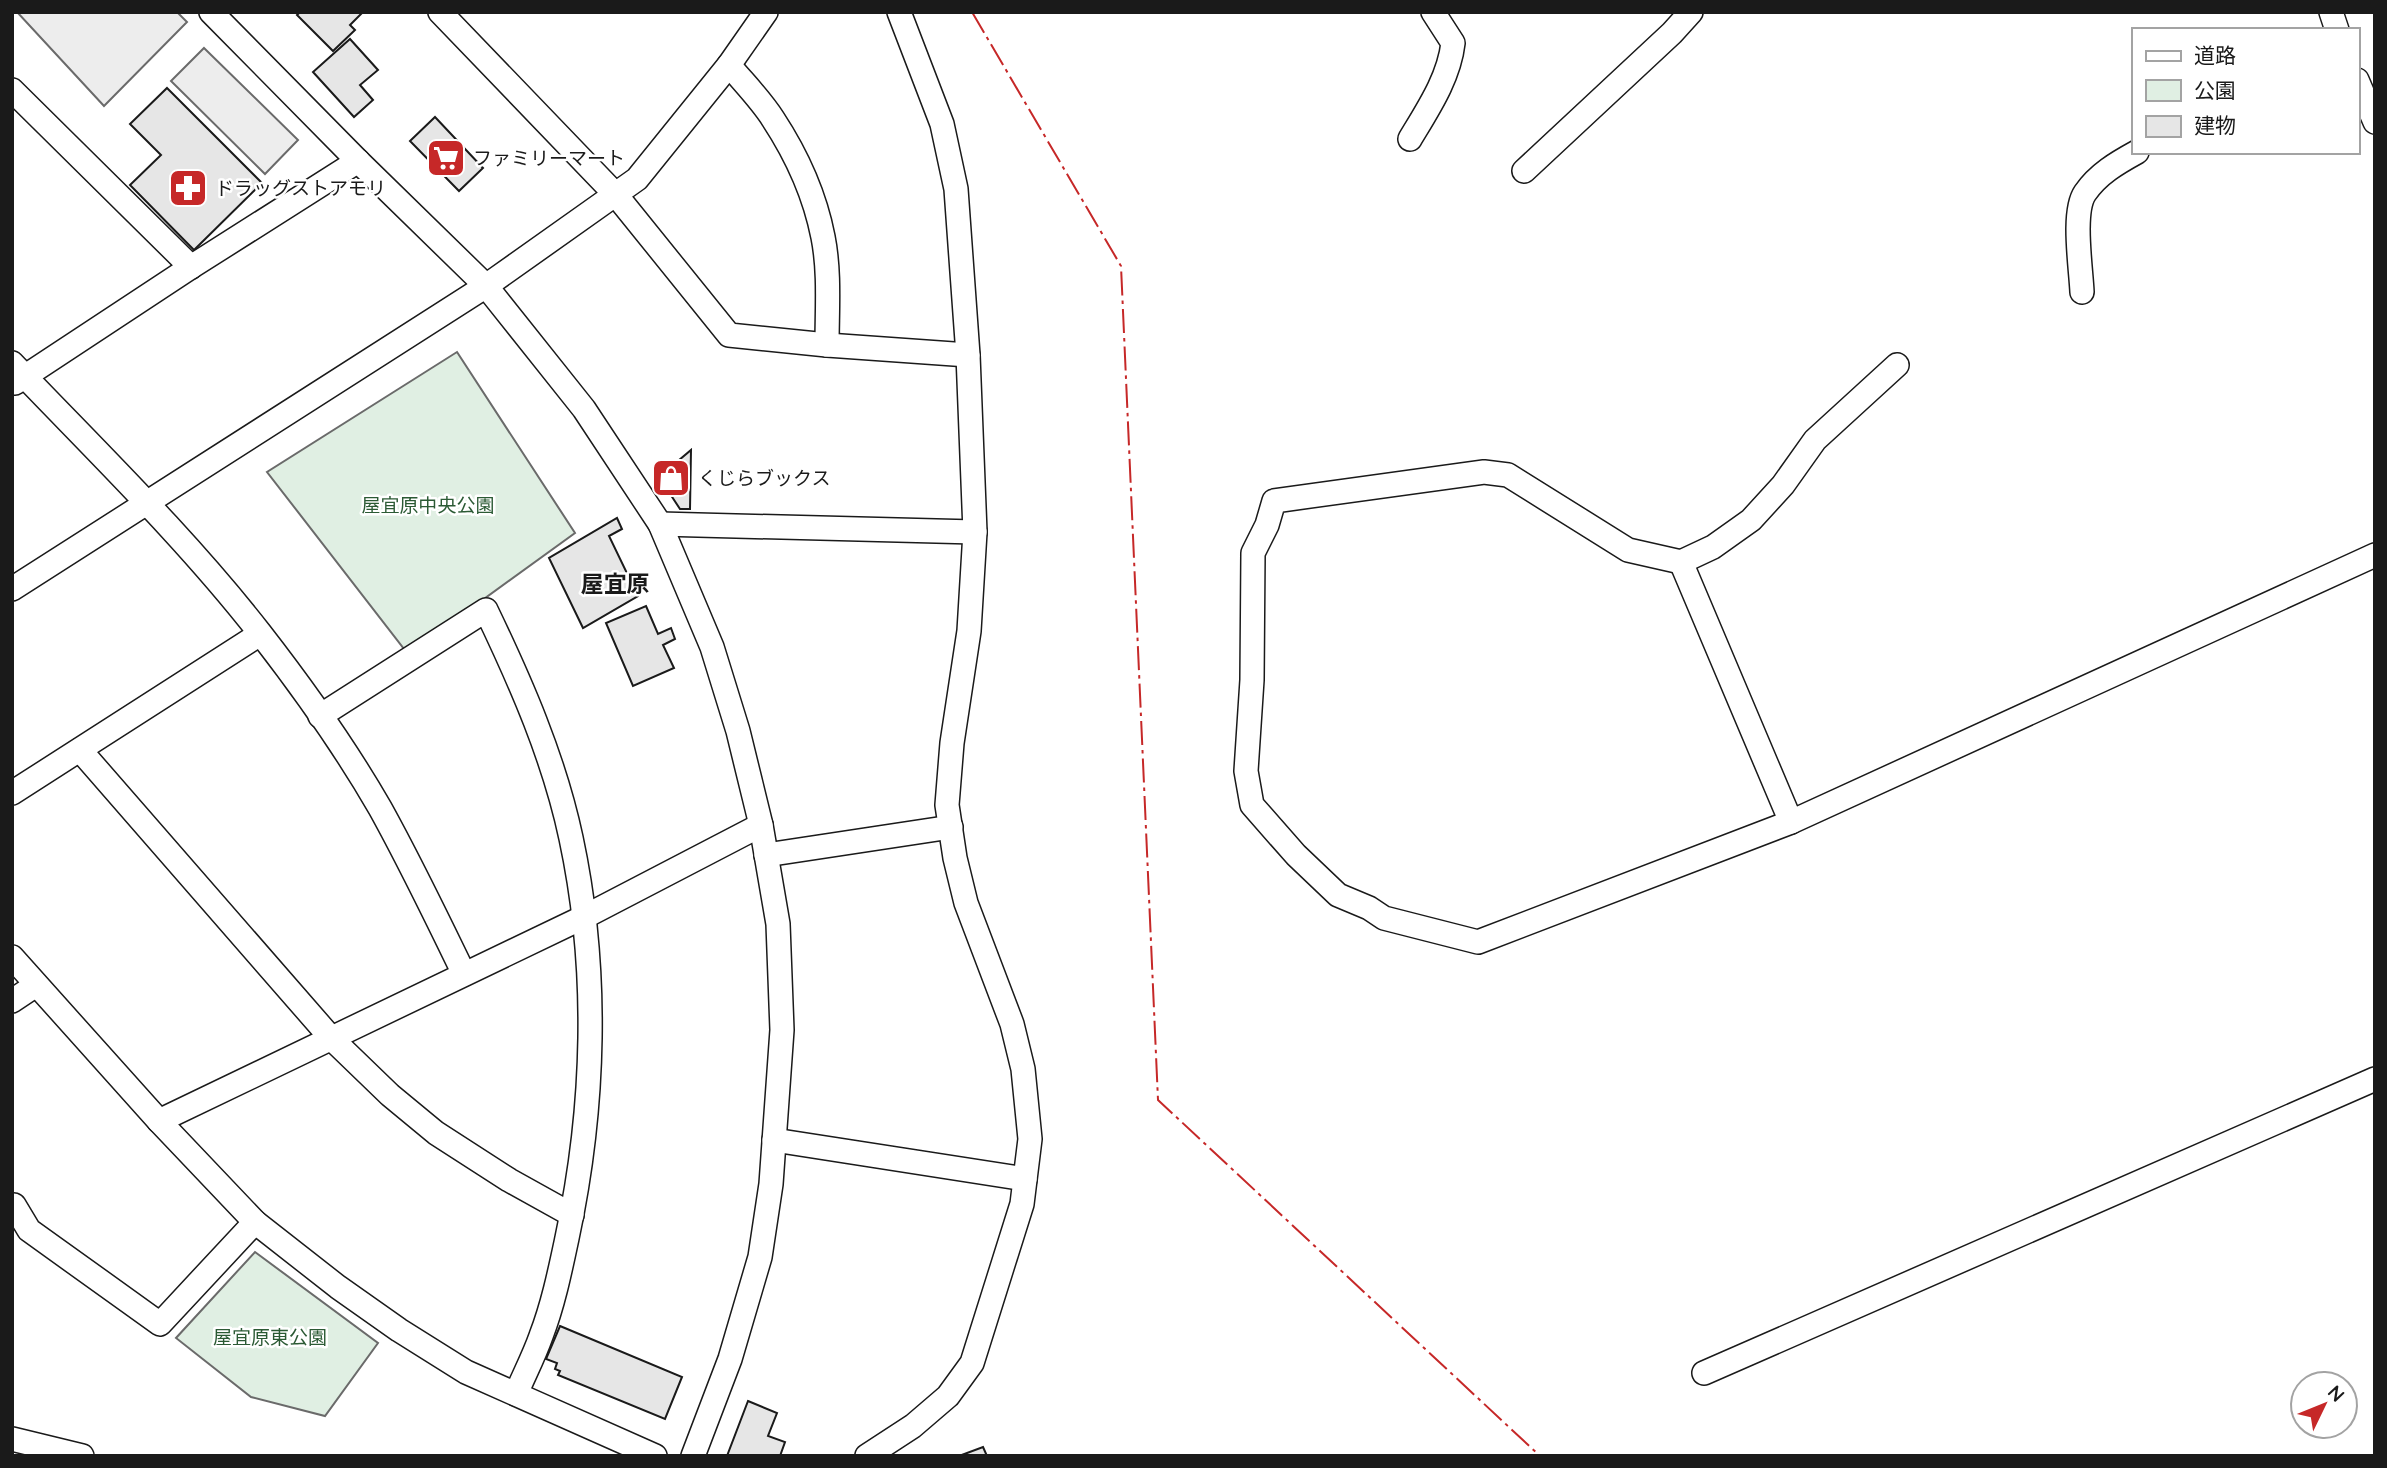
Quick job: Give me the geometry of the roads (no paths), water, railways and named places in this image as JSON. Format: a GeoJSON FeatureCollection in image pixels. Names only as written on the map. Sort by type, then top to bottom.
{"type":"FeatureCollection","features":[{"type":"Feature","properties":{"kind":"street"},"geometry":{"type":"LineString","coordinates":[[211,12],[486,286],[584,409],[660,524],[712,648],[738,731],[761,825],[778,924],[782,1030],[771,1184],[760,1257],[730,1359],[693,1456]]}},
{"type":"Feature","properties":{"kind":"street"},"geometry":{"type":"LineString","coordinates":[[440,12],[616,195],[729,335],[968,355]]}},
{"type":"Feature","properties":{"kind":"street"},"geometry":{"type":"LineString","coordinates":[[12,589],[486,286],[638,179],[729,65],[766,12]]}},
{"type":"Feature","properties":{"kind":"street"},"geometry":{"type":"LineString","coordinates":[[867,1456],[913,1426],[948,1396],[972,1363],[1021,1204],[1030,1139],[1023,1069],[1012,1024],[967,903],[955,858],[947,805],[952,743],[969,631],[975,533],[968,355],[956,189],[942,124],[899,12]]}},
{"type":"Feature","properties":{"kind":"street"},"geometry":{"type":"LineString","coordinates":[[1410,139],[1451,61],[1453,43],[1433,12]]}},
{"type":"Feature","properties":{"kind":"street"},"geometry":{"type":"LineString","coordinates":[[1524,171],[1672,33],[1691,12]]}},
{"type":"Feature","properties":{"kind":"street"},"geometry":{"type":"LineString","coordinates":[[729,65],[772,118],[797,160],[813,202],[823,238],[827,276],[827,345]]}},
{"type":"Feature","properties":{"kind":"street"},"geometry":{"type":"LineString","coordinates":[[2359,85],[2375,122]]}},
{"type":"Feature","properties":{"kind":"street"},"geometry":{"type":"LineString","coordinates":[[12,90],[191,267]]}},
{"type":"Feature","properties":{"kind":"street"},"geometry":{"type":"LineString","coordinates":[[2082,292],[2078,217],[2084,194],[2110,166],[2133,154]]}},
{"type":"Feature","properties":{"kind":"street"},"geometry":{"type":"LineString","coordinates":[[358,161],[17,375],[211,573],[260,634],[320,716],[378,806],[464,974]]}},
{"type":"Feature","properties":{"kind":"street"},"geometry":{"type":"LineString","coordinates":[[1897,365],[1815,440],[1783,485],[1751,520],[1713,547],[1681,562],[1628,550],[1508,475],[1483,472],[1274,500],[1267,525],[1254,553],[1252,680],[1246,771],[1252,805],[1296,855],[1338,895],[1369,908],[1384,918],[1478,942],[1791,822],[2375,555]]}},
{"type":"Feature","properties":{"kind":"street"},"geometry":{"type":"LineString","coordinates":[[660,524],[975,533]]}},
{"type":"Feature","properties":{"kind":"street"},"geometry":{"type":"LineString","coordinates":[[1681,562],[1791,822]]}},
{"type":"Feature","properties":{"kind":"street"},"geometry":{"type":"LineString","coordinates":[[320,716],[485,610],[519,679],[551,765],[571,836],[586,916],[590,992],[589,1081],[582,1159],[560,1272],[542,1335],[516,1394]]}},
{"type":"Feature","properties":{"kind":"street"},"geometry":{"type":"LineString","coordinates":[[12,793],[260,634]]}},
{"type":"Feature","properties":{"kind":"street"},"geometry":{"type":"LineString","coordinates":[[80,750],[331,1038],[390,1095],[436,1133],[509,1180],[572,1215]]}},
{"type":"Feature","properties":{"kind":"street"},"geometry":{"type":"LineString","coordinates":[[159,1121],[586,916],[761,825]]}},
{"type":"Feature","properties":{"kind":"street"},"geometry":{"type":"LineString","coordinates":[[766,855],[951,827]]}},
{"type":"Feature","properties":{"kind":"street"},"geometry":{"type":"LineString","coordinates":[[12,957],[159,1121],[255,1222],[338,1287],[398,1330],[466,1372],[655,1456]]}},
{"type":"Feature","properties":{"kind":"street"},"geometry":{"type":"LineString","coordinates":[[12,1001],[36,985]]}},
{"type":"Feature","properties":{"kind":"street"},"geometry":{"type":"LineString","coordinates":[[1704,1373],[2375,1079]]}},
{"type":"Feature","properties":{"kind":"street"},"geometry":{"type":"LineString","coordinates":[[775,1140],[1025,1179]]}},
{"type":"Feature","properties":{"kind":"street"},"geometry":{"type":"LineString","coordinates":[[12,1206],[14,1205],[29,1230],[160,1324],[255,1222]]}},
{"type":"Feature","properties":{"kind":"street"},"geometry":{"type":"LineString","coordinates":[[12,1439],[82,1456]]}},
{"type":"Feature","properties":{"kind":"place","name":"ファミリーマート"},"geometry":{"type":"Point","coordinates":[446,158]}},
{"type":"Feature","properties":{"kind":"place","name":"ドラッグストアモリ"},"geometry":{"type":"Point","coordinates":[188,188]}},
{"type":"Feature","properties":{"kind":"place","name":"くじらブックス"},"geometry":{"type":"Point","coordinates":[671,478]}},
{"type":"Feature","properties":{"kind":"district","name":"屋宜原"},"geometry":{"type":"Point","coordinates":[615,584]}},
{"type":"Feature","properties":{"kind":"park label","name":"屋宜原中央公園"},"geometry":{"type":"Point","coordinates":[428,505]}},
{"type":"Feature","properties":{"kind":"park label","name":"屋宜原東公園"},"geometry":{"type":"Point","coordinates":[270,1337]}}]}
